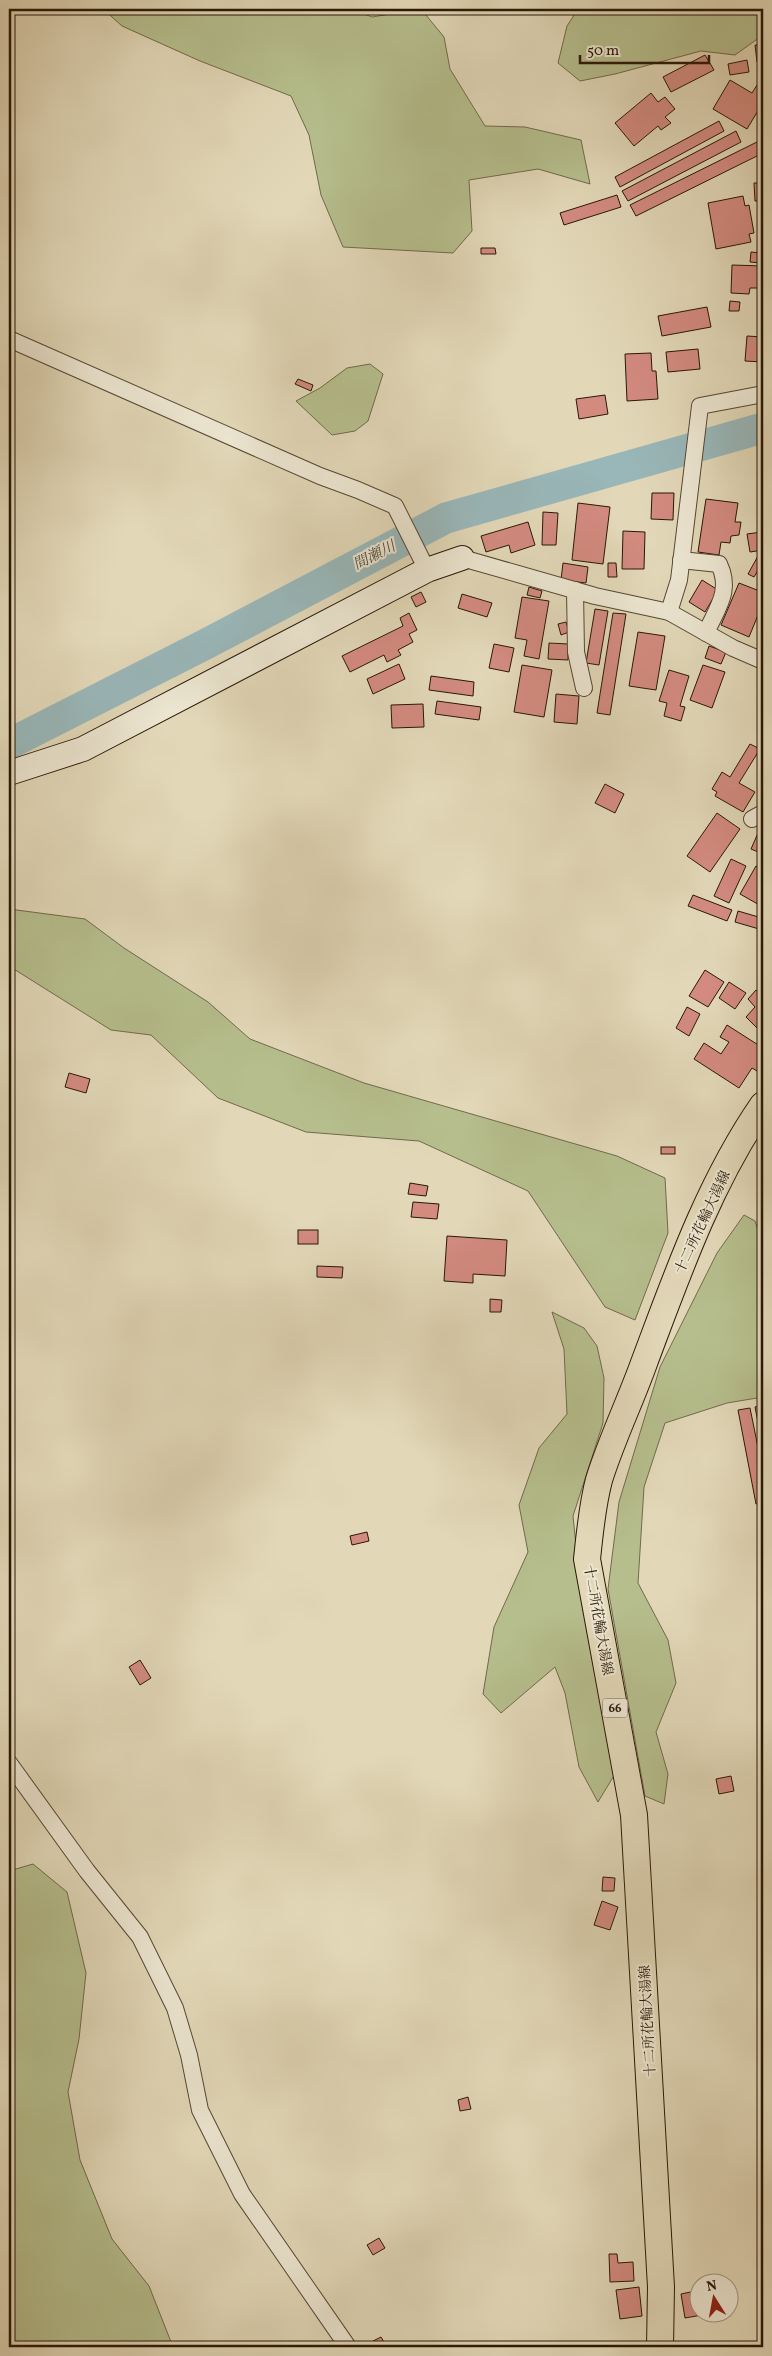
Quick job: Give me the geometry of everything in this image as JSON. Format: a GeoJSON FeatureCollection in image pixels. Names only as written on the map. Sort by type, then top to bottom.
{"type":"FeatureCollection","features":[{"type":"Feature","properties":{"kind":"main road","name":"十二所花輪大湯線"},"geometry":{"type":"LineString","coordinates":[[660,2347],[661,2287],[634,1815],[587,1559],[591,1519],[599,1480],[682,1260],[722,1176],[749,1125],[763,1105]]}},
{"type":"Feature","properties":{"kind":"street"},"geometry":{"type":"LineString","coordinates":[[9,339],[311,472],[395,506],[424,564]]}},
{"type":"Feature","properties":{"kind":"street"},"geometry":{"type":"LineString","coordinates":[[669,612],[679,580],[700,406],[763,394]]}},
{"type":"Feature","properties":{"kind":"street"},"geometry":{"type":"LineString","coordinates":[[9,773],[84,749],[424,564],[462,558],[575,590],[669,612],[706,633],[763,661]]}},
{"type":"Feature","properties":{"kind":"street"},"geometry":{"type":"LineString","coordinates":[[682,560],[719,564],[724,575],[725,590],[706,633]]}},
{"type":"Feature","properties":{"kind":"street"},"geometry":{"type":"LineString","coordinates":[[575,590],[576,652],[584,688]]}},
{"type":"Feature","properties":{"kind":"street"},"geometry":{"type":"LineString","coordinates":[[9,1764],[87,1872],[140,1938],[175,2008],[200,2110],[237,2186],[348,2347]]}},
{"type":"Feature","properties":{"kind":"green space"},"geometry":{"type":"Polygon","coordinates":[[[103,9],[351,9],[372,17],[421,9],[444,37],[450,69],[485,126],[525,127],[581,140],[590,184],[538,169],[469,180],[472,231],[453,253],[343,247],[321,195],[309,135],[291,96],[200,61],[122,26],[103,9]]]}},
{"type":"Feature","properties":{"kind":"green space"},"geometry":{"type":"Polygon","coordinates":[[[578,9],[762,9],[763,35],[735,55],[701,51],[615,74],[580,81],[558,63],[567,26],[578,9]]]}},
{"type":"Feature","properties":{"kind":"green space"},"geometry":{"type":"Polygon","coordinates":[[[370,364],[383,374],[368,421],[355,431],[332,435],[296,401],[320,388],[347,368],[370,364]]]}},
{"type":"Feature","properties":{"kind":"green space"},"geometry":{"type":"Polygon","coordinates":[[[9,909],[85,919],[124,948],[208,1002],[250,1039],[364,1083],[617,1156],[665,1178],[668,1233],[635,1320],[605,1307],[528,1191],[419,1141],[306,1132],[218,1098],[151,1035],[111,1030],[9,966],[9,909]]]}},
{"type":"Feature","properties":{"kind":"green space"},"geometry":{"type":"Polygon","coordinates":[[[744,1215],[755,1221],[763,1245],[763,1397],[727,1403],[665,1423],[644,1487],[638,1583],[668,1640],[676,1683],[656,1732],[668,1774],[664,1804],[645,1796],[608,1589],[619,1502],[660,1367],[717,1253],[744,1215]]]}},
{"type":"Feature","properties":{"kind":"green space"},"geometry":{"type":"Polygon","coordinates":[[[552,1312],[584,1328],[597,1346],[604,1378],[603,1423],[573,1516],[581,1593],[618,1769],[598,1802],[579,1767],[565,1693],[555,1667],[501,1713],[483,1694],[494,1627],[528,1552],[519,1505],[539,1448],[567,1414],[564,1349],[552,1312]]]}},
{"type":"Feature","properties":{"kind":"green space"},"geometry":{"type":"Polygon","coordinates":[[[33,1864],[67,1892],[86,1973],[79,2039],[68,2092],[80,2160],[112,2239],[149,2286],[173,2347],[9,2347],[9,1871],[33,1864]]]}},
{"type":"Feature","properties":{"kind":"building"},"geometry":{"type":"Polygon","coordinates":[[[755,45],[763,45],[763,62],[757,62],[755,45]]]}},
{"type":"Feature","properties":{"kind":"building"},"geometry":{"type":"Polygon","coordinates":[[[705,55],[714,70],[671,92],[663,77],[705,55]]]}},
{"type":"Feature","properties":{"kind":"building"},"geometry":{"type":"Polygon","coordinates":[[[747,60],[749,72],[730,75],[728,64],[747,60]]]}},
{"type":"Feature","properties":{"kind":"building"},"geometry":{"type":"Polygon","coordinates":[[[730,80],[752,93],[759,82],[763,84],[763,112],[759,109],[747,129],[713,109],[730,80]]]}},
{"type":"Feature","properties":{"kind":"building"},"geometry":{"type":"Polygon","coordinates":[[[651,93],[658,102],[665,97],[675,109],[665,117],[671,123],[661,130],[658,126],[634,146],[615,123],[651,93]]]}},
{"type":"Feature","properties":{"kind":"building"},"geometry":{"type":"Polygon","coordinates":[[[719,121],[724,131],[620,187],[615,177],[719,121]]]}},
{"type":"Feature","properties":{"kind":"building"},"geometry":{"type":"Polygon","coordinates":[[[736,131],[741,142],[628,201],[622,191],[736,131]]]}},
{"type":"Feature","properties":{"kind":"building"},"geometry":{"type":"Polygon","coordinates":[[[763,139],[763,153],[636,216],[630,205],[763,139]]]}},
{"type":"Feature","properties":{"kind":"building"},"geometry":{"type":"Polygon","coordinates":[[[754,183],[763,183],[763,201],[755,201],[754,183]]]}},
{"type":"Feature","properties":{"kind":"building"},"geometry":{"type":"Polygon","coordinates":[[[617,195],[621,207],[564,225],[560,213],[617,195]]]}},
{"type":"Feature","properties":{"kind":"building"},"geometry":{"type":"Polygon","coordinates":[[[743,196],[745,206],[749,205],[754,233],[749,234],[751,242],[716,249],[708,203],[743,196]]]}},
{"type":"Feature","properties":{"kind":"building"},"geometry":{"type":"Polygon","coordinates":[[[481,248],[495,248],[496,254],[481,254],[481,248]]]}},
{"type":"Feature","properties":{"kind":"building"},"geometry":{"type":"Polygon","coordinates":[[[751,252],[761,253],[761,263],[750,262],[751,252]]]}},
{"type":"Feature","properties":{"kind":"building"},"geometry":{"type":"Polygon","coordinates":[[[732,265],[763,266],[763,288],[750,288],[749,294],[731,293],[732,265]]]}},
{"type":"Feature","properties":{"kind":"building"},"geometry":{"type":"Polygon","coordinates":[[[730,301],[740,302],[739,311],[729,311],[730,301]]]}},
{"type":"Feature","properties":{"kind":"building"},"geometry":{"type":"Polygon","coordinates":[[[707,307],[711,327],[662,336],[658,316],[707,307]]]}},
{"type":"Feature","properties":{"kind":"building"},"geometry":{"type":"Polygon","coordinates":[[[747,336],[763,337],[763,362],[745,361],[747,336]]]}},
{"type":"Feature","properties":{"kind":"building"},"geometry":{"type":"Polygon","coordinates":[[[698,349],[700,369],[668,372],[666,352],[698,349]]]}},
{"type":"Feature","properties":{"kind":"building"},"geometry":{"type":"Polygon","coordinates":[[[651,353],[652,371],[656,371],[658,399],[627,401],[625,354],[651,353]]]}},
{"type":"Feature","properties":{"kind":"building"},"geometry":{"type":"Polygon","coordinates":[[[298,379],[313,385],[311,391],[295,384],[298,379]]]}},
{"type":"Feature","properties":{"kind":"building"},"geometry":{"type":"Polygon","coordinates":[[[605,395],[608,414],[579,419],[576,399],[605,395]]]}},
{"type":"Feature","properties":{"kind":"building"},"geometry":{"type":"Polygon","coordinates":[[[652,493],[674,493],[673,520],[651,519],[652,493]]]}},
{"type":"Feature","properties":{"kind":"building"},"geometry":{"type":"Polygon","coordinates":[[[706,499],[738,503],[735,522],[741,522],[739,535],[731,536],[730,543],[721,542],[719,555],[698,552],[706,499]]]}},
{"type":"Feature","properties":{"kind":"building"},"geometry":{"type":"Polygon","coordinates":[[[578,503],[610,507],[603,564],[572,560],[578,503]]]}},
{"type":"Feature","properties":{"kind":"building"},"geometry":{"type":"Polygon","coordinates":[[[543,512],[558,513],[556,545],[542,545],[543,512]]]}},
{"type":"Feature","properties":{"kind":"building"},"geometry":{"type":"Polygon","coordinates":[[[528,522],[535,545],[511,553],[509,545],[486,552],[481,536],[528,522]]]}},
{"type":"Feature","properties":{"kind":"building"},"geometry":{"type":"Polygon","coordinates":[[[623,531],[645,532],[644,569],[622,569],[623,531]]]}},
{"type":"Feature","properties":{"kind":"building"},"geometry":{"type":"Polygon","coordinates":[[[762,532],[763,550],[750,552],[747,534],[762,532]]]}},
{"type":"Feature","properties":{"kind":"building"},"geometry":{"type":"Polygon","coordinates":[[[758,556],[763,562],[754,577],[748,574],[758,556]]]}},
{"type":"Feature","properties":{"kind":"building"},"geometry":{"type":"Polygon","coordinates":[[[563,563],[588,567],[586,583],[561,580],[563,563]]]}},
{"type":"Feature","properties":{"kind":"building"},"geometry":{"type":"Polygon","coordinates":[[[608,563],[616,563],[617,577],[608,577],[608,563]]]}},
{"type":"Feature","properties":{"kind":"building"},"geometry":{"type":"Polygon","coordinates":[[[702,580],[718,590],[705,612],[689,602],[702,580]]]}},
{"type":"Feature","properties":{"kind":"building"},"geometry":{"type":"Polygon","coordinates":[[[760,581],[763,583],[763,603],[749,637],[721,625],[739,583],[757,590],[760,581]]]}},
{"type":"Feature","properties":{"kind":"building"},"geometry":{"type":"Polygon","coordinates":[[[529,587],[542,591],[540,598],[527,595],[529,587]]]}},
{"type":"Feature","properties":{"kind":"building"},"geometry":{"type":"Polygon","coordinates":[[[421,592],[426,602],[416,607],[411,597],[421,592]]]}},
{"type":"Feature","properties":{"kind":"building"},"geometry":{"type":"Polygon","coordinates":[[[462,594],[492,603],[487,617],[458,608],[462,594]]]}},
{"type":"Feature","properties":{"kind":"building"},"geometry":{"type":"Polygon","coordinates":[[[522,597],[549,601],[539,659],[524,656],[527,640],[515,638],[522,597]]]}},
{"type":"Feature","properties":{"kind":"building"},"geometry":{"type":"Polygon","coordinates":[[[595,609],[608,611],[599,665],[586,663],[595,609]]]}},
{"type":"Feature","properties":{"kind":"building"},"geometry":{"type":"Polygon","coordinates":[[[409,613],[417,630],[409,634],[413,642],[398,650],[401,655],[387,662],[384,655],[350,672],[342,656],[403,626],[400,618],[409,613]]]}},
{"type":"Feature","properties":{"kind":"building"},"geometry":{"type":"Polygon","coordinates":[[[613,613],[626,614],[610,715],[597,713],[613,613]]]}},
{"type":"Feature","properties":{"kind":"building"},"geometry":{"type":"Polygon","coordinates":[[[566,622],[569,632],[561,635],[558,624],[566,622]]]}},
{"type":"Feature","properties":{"kind":"building"},"geometry":{"type":"Polygon","coordinates":[[[638,632],[665,636],[656,690],[629,686],[638,632]]]}},
{"type":"Feature","properties":{"kind":"building"},"geometry":{"type":"Polygon","coordinates":[[[549,643],[568,644],[568,660],[548,659],[549,643]]]}},
{"type":"Feature","properties":{"kind":"building"},"geometry":{"type":"Polygon","coordinates":[[[494,644],[514,648],[509,672],[489,668],[494,644]]]}},
{"type":"Feature","properties":{"kind":"building"},"geometry":{"type":"Polygon","coordinates":[[[709,646],[726,652],[721,664],[705,658],[709,646]]]}},
{"type":"Feature","properties":{"kind":"building"},"geometry":{"type":"Polygon","coordinates":[[[399,664],[405,679],[373,694],[367,679],[399,664]]]}},
{"type":"Feature","properties":{"kind":"building"},"geometry":{"type":"Polygon","coordinates":[[[522,665],[552,670],[544,717],[514,712],[522,665]]]}},
{"type":"Feature","properties":{"kind":"building"},"geometry":{"type":"Polygon","coordinates":[[[703,665],[725,672],[712,708],[690,700],[703,665]]]}},
{"type":"Feature","properties":{"kind":"building"},"geometry":{"type":"Polygon","coordinates":[[[669,670],[689,676],[680,706],[685,707],[681,721],[664,716],[667,703],[659,701],[669,670]]]}},
{"type":"Feature","properties":{"kind":"building"},"geometry":{"type":"Polygon","coordinates":[[[431,676],[474,682],[473,696],[429,690],[431,676]]]}},
{"type":"Feature","properties":{"kind":"building"},"geometry":{"type":"Polygon","coordinates":[[[556,694],[579,696],[577,724],[554,722],[556,694]]]}},
{"type":"Feature","properties":{"kind":"building"},"geometry":{"type":"Polygon","coordinates":[[[437,701],[481,707],[479,720],[435,714],[437,701]]]}},
{"type":"Feature","properties":{"kind":"building"},"geometry":{"type":"Polygon","coordinates":[[[423,704],[424,727],[392,728],[391,705],[423,704]]]}},
{"type":"Feature","properties":{"kind":"building"},"geometry":{"type":"Polygon","coordinates":[[[750,744],[760,749],[739,783],[755,792],[743,812],[715,796],[717,792],[712,789],[722,772],[730,777],[750,744]]]}},
{"type":"Feature","properties":{"kind":"building"},"geometry":{"type":"Polygon","coordinates":[[[605,784],[624,794],[615,813],[595,803],[605,784]]]}},
{"type":"Feature","properties":{"kind":"building"},"geometry":{"type":"Polygon","coordinates":[[[717,813],[740,829],[710,872],[687,856],[717,813]]]}},
{"type":"Feature","properties":{"kind":"building"},"geometry":{"type":"Polygon","coordinates":[[[758,833],[763,836],[763,854],[751,849],[758,833]]]}},
{"type":"Feature","properties":{"kind":"building"},"geometry":{"type":"Polygon","coordinates":[[[731,859],[746,866],[729,903],[714,896],[731,859]]]}},
{"type":"Feature","properties":{"kind":"building"},"geometry":{"type":"Polygon","coordinates":[[[756,866],[763,870],[763,907],[740,894],[756,866]]]}},
{"type":"Feature","properties":{"kind":"building"},"geometry":{"type":"Polygon","coordinates":[[[693,895],[732,910],[727,921],[688,906],[693,895]]]}},
{"type":"Feature","properties":{"kind":"building"},"geometry":{"type":"Polygon","coordinates":[[[738,911],[762,918],[759,929],[735,922],[738,911]]]}},
{"type":"Feature","properties":{"kind":"building"},"geometry":{"type":"Polygon","coordinates":[[[705,970],[724,982],[708,1007],[689,996],[705,970]]]}},
{"type":"Feature","properties":{"kind":"building"},"geometry":{"type":"Polygon","coordinates":[[[729,982],[746,993],[735,1009],[719,998],[729,982]]]}},
{"type":"Feature","properties":{"kind":"building"},"geometry":{"type":"Polygon","coordinates":[[[756,990],[762,995],[763,993],[763,1028],[760,1031],[746,1017],[755,1007],[748,999],[756,990]]]}},
{"type":"Feature","properties":{"kind":"building"},"geometry":{"type":"Polygon","coordinates":[[[687,1007],[700,1014],[689,1036],[676,1028],[687,1007]]]}},
{"type":"Feature","properties":{"kind":"building"},"geometry":{"type":"Polygon","coordinates":[[[727,1025],[763,1048],[759,1058],[763,1062],[757,1071],[752,1068],[739,1088],[694,1059],[704,1043],[721,1054],[729,1042],[720,1037],[727,1025]]]}},
{"type":"Feature","properties":{"kind":"building"},"geometry":{"type":"Polygon","coordinates":[[[69,1073],[90,1079],[86,1093],[65,1087],[69,1073]]]}},
{"type":"Feature","properties":{"kind":"building"},"geometry":{"type":"Polygon","coordinates":[[[661,1147],[675,1147],[675,1154],[661,1154],[661,1147]]]}},
{"type":"Feature","properties":{"kind":"building"},"geometry":{"type":"Polygon","coordinates":[[[410,1183],[428,1186],[426,1196],[408,1194],[410,1183]]]}},
{"type":"Feature","properties":{"kind":"building"},"geometry":{"type":"Polygon","coordinates":[[[413,1202],[439,1204],[437,1219],[411,1217],[413,1202]]]}},
{"type":"Feature","properties":{"kind":"building"},"geometry":{"type":"Polygon","coordinates":[[[298,1230],[318,1230],[318,1244],[298,1244],[298,1230]]]}},
{"type":"Feature","properties":{"kind":"building"},"geometry":{"type":"Polygon","coordinates":[[[447,1236],[507,1240],[505,1276],[473,1274],[473,1283],[444,1281],[447,1236]]]}},
{"type":"Feature","properties":{"kind":"building"},"geometry":{"type":"Polygon","coordinates":[[[317,1266],[343,1267],[342,1278],[317,1277],[317,1266]]]}},
{"type":"Feature","properties":{"kind":"building"},"geometry":{"type":"Polygon","coordinates":[[[490,1299],[502,1300],[501,1312],[490,1312],[490,1299]]]}},
{"type":"Feature","properties":{"kind":"building"},"geometry":{"type":"Polygon","coordinates":[[[763,1405],[763,1448],[755,1407],[763,1405]]]}},
{"type":"Feature","properties":{"kind":"building"},"geometry":{"type":"Polygon","coordinates":[[[750,1408],[763,1472],[763,1502],[756,1504],[738,1410],[750,1408]]]}},
{"type":"Feature","properties":{"kind":"building"},"geometry":{"type":"Polygon","coordinates":[[[367,1532],[369,1541],[352,1545],[350,1536],[367,1532]]]}},
{"type":"Feature","properties":{"kind":"building"},"geometry":{"type":"Polygon","coordinates":[[[140,1660],[151,1678],[140,1685],[129,1667],[140,1660]]]}},
{"type":"Feature","properties":{"kind":"building"},"geometry":{"type":"Polygon","coordinates":[[[731,1776],[734,1791],[719,1794],[716,1779],[731,1776]]]}},
{"type":"Feature","properties":{"kind":"building"},"geometry":{"type":"Polygon","coordinates":[[[603,1877],[615,1878],[614,1891],[602,1891],[603,1877]]]}},
{"type":"Feature","properties":{"kind":"building"},"geometry":{"type":"Polygon","coordinates":[[[602,1901],[618,1907],[610,1930],[594,1925],[602,1901]]]}},
{"type":"Feature","properties":{"kind":"building"},"geometry":{"type":"Polygon","coordinates":[[[468,2097],[471,2109],[460,2111],[458,2100],[468,2097]]]}},
{"type":"Feature","properties":{"kind":"building"},"geometry":{"type":"Polygon","coordinates":[[[379,2238],[385,2248],[373,2255],[367,2245],[379,2238]]]}},
{"type":"Feature","properties":{"kind":"building"},"geometry":{"type":"Polygon","coordinates":[[[609,2254],[617,2254],[618,2263],[633,2262],[634,2281],[610,2282],[609,2254]]]}},
{"type":"Feature","properties":{"kind":"building"},"geometry":{"type":"Polygon","coordinates":[[[639,2287],[642,2316],[620,2319],[616,2290],[639,2287]]]}},
{"type":"Feature","properties":{"kind":"building"},"geometry":{"type":"Polygon","coordinates":[[[690,2292],[690,2317],[685,2318],[681,2294],[690,2292]]]}},
{"type":"Feature","properties":{"kind":"building"},"geometry":{"type":"Polygon","coordinates":[[[381,2337],[387,2347],[377,2347],[373,2341],[381,2337]]]}},
{"type":"Feature","properties":{"kind":"waterway","name":"間瀬川"},"geometry":{"type":"LineString","coordinates":[[9,744],[204,645],[446,518],[763,428]]}}]}
